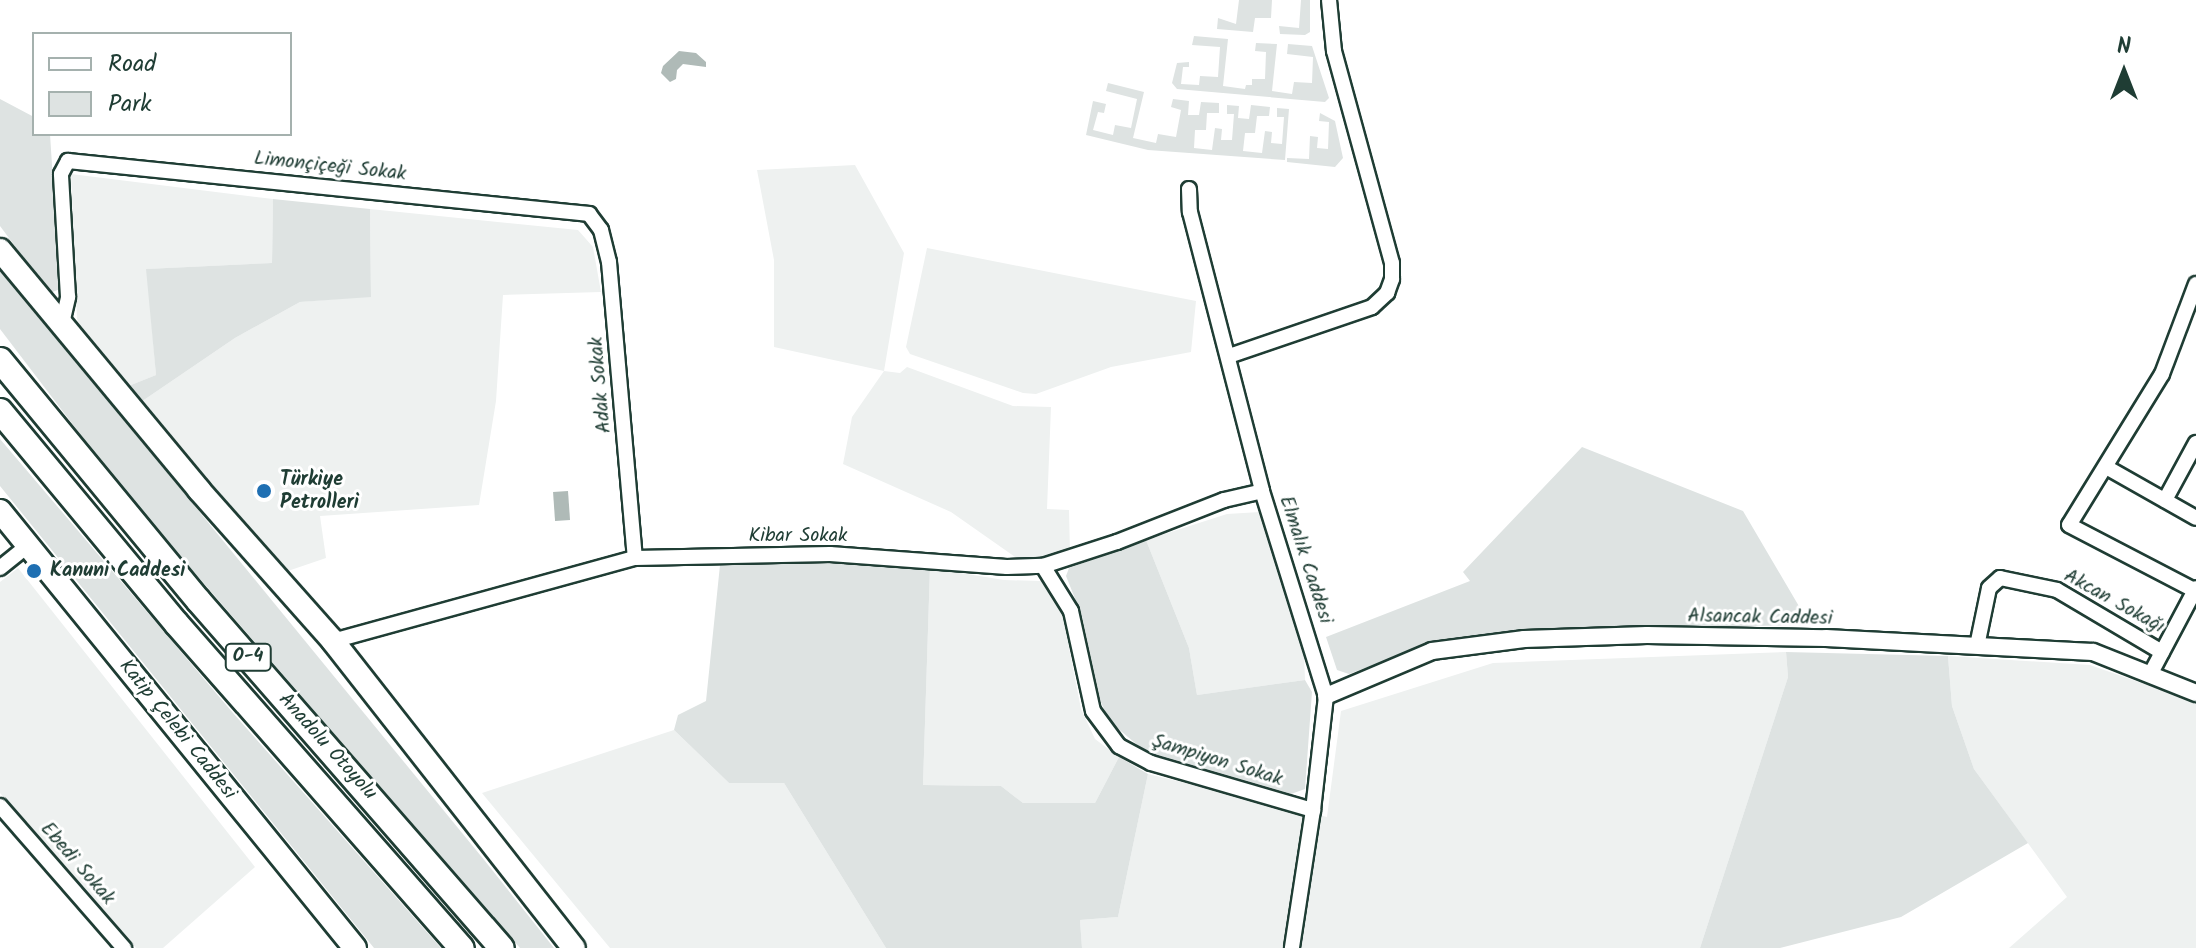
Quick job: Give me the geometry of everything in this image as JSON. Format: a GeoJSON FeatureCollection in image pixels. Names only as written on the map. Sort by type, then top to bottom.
{"type":"FeatureCollection","features":[{"type":"Feature","properties":{"kind":"highway","name":"Anadolu Otoyolu"},"geometry":{"type":"LineString","coordinates":[[0,360],[198,600],[502,948]]}},
{"type":"Feature","properties":{"kind":"highway","name":"Anadolu Otoyolu"},"geometry":{"type":"LineString","coordinates":[[0,411],[176,623],[462,948]]}},
{"type":"Feature","properties":{"kind":"main road"},"geometry":{"type":"LineString","coordinates":[[0,250],[61,328],[333,641],[574,948]]}},
{"type":"Feature","properties":{"kind":"main road","name":"Katip Çelebi Caddesi"},"geometry":{"type":"LineString","coordinates":[[0,511],[355,948]]}},
{"type":"Feature","properties":{"kind":"street"},"geometry":{"type":"LineString","coordinates":[[1229,356],[1372,307],[1387,293],[1392,279],[1392,263],[1334,51],[1329,0]]}},
{"type":"Feature","properties":{"kind":"street","name":"Limonçiçeği Sokak"},"geometry":{"type":"LineString","coordinates":[[61,328],[68,297],[61,174],[68,161],[589,214]]}},
{"type":"Feature","properties":{"kind":"street","name":"Elmalık Caddesi"},"geometry":{"type":"LineString","coordinates":[[1189,189],[1190,212],[1262,491],[1326,696],[1292,948]]}},
{"type":"Feature","properties":{"kind":"street","name":"Adak Sokak"},"geometry":{"type":"LineString","coordinates":[[589,214],[601,230],[609,262],[635,558]]}},
{"type":"Feature","properties":{"kind":"street"},"geometry":{"type":"LineString","coordinates":[[2151,673],[2196,590],[2069,525],[2162,374],[2196,284]]}},
{"type":"Feature","properties":{"kind":"street"},"geometry":{"type":"LineString","coordinates":[[2165,500],[2196,443]]}},
{"type":"Feature","properties":{"kind":"street"},"geometry":{"type":"LineString","coordinates":[[2106,467],[2196,518]]}},
{"type":"Feature","properties":{"kind":"street","name":"Kibar Sokak"},"geometry":{"type":"LineString","coordinates":[[333,641],[635,558],[830,554],[1007,567],[1043,566],[1117,542],[1224,500],[1262,491]]}},
{"type":"Feature","properties":{"kind":"street"},"geometry":{"type":"LineString","coordinates":[[0,568],[28,545]]}},
{"type":"Feature","properties":{"kind":"street","name":"Şampiyon Sokak"},"geometry":{"type":"LineString","coordinates":[[1043,566],[1071,611],[1093,711],[1119,746],[1151,763],[1313,810]]}},
{"type":"Feature","properties":{"kind":"street","name":"Akcan Sokağı"},"geometry":{"type":"LineString","coordinates":[[1977,646],[1989,588],[2000,578],[2057,590],[2162,652]]}},
{"type":"Feature","properties":{"kind":"street","name":"Alsancak Caddesi"},"geometry":{"type":"LineString","coordinates":[[1326,696],[1432,651],[1524,639],[1663,635],[2093,652],[2196,693]]}},
{"type":"Feature","properties":{"kind":"street","name":"Ebedi Sokak"},"geometry":{"type":"LineString","coordinates":[[0,806],[124,948]]}},
{"type":"Feature","properties":{"kind":"shaded area"},"geometry":{"type":"Polygon","coordinates":[[[679,51],[696,53],[706,62],[706,67],[683,64],[677,70],[676,79],[670,82],[661,73],[663,66],[679,51]]]}},
{"type":"Feature","properties":{"kind":"shaded area"},"geometry":{"type":"Polygon","coordinates":[[[855,165],[904,253],[884,371],[774,347],[774,260],[757,170],[855,165]]]}},
{"type":"Feature","properties":{"kind":"shaded area"},"geometry":{"type":"Polygon","coordinates":[[[71,174],[273,199],[272,263],[147,269],[156,375],[126,387],[89,345],[77,319],[71,174]]]}},
{"type":"Feature","properties":{"kind":"shaded area"},"geometry":{"type":"Polygon","coordinates":[[[370,209],[578,230],[593,247],[601,292],[503,295],[496,401],[479,505],[320,516],[326,558],[282,573],[138,404],[235,338],[300,302],[371,296],[370,209]]]}},
{"type":"Feature","properties":{"kind":"shaded area"},"geometry":{"type":"Polygon","coordinates":[[[927,248],[1196,301],[1191,352],[1111,367],[1036,394],[1023,393],[910,354],[906,347],[927,248]]]}},
{"type":"Feature","properties":{"kind":"shaded area"},"geometry":{"type":"Polygon","coordinates":[[[907,367],[1013,406],[1051,407],[1047,509],[1069,510],[1070,553],[1047,560],[1018,559],[951,512],[843,464],[852,417],[884,371],[900,373],[907,367]]]}},
{"type":"Feature","properties":{"kind":"shaded area"},"geometry":{"type":"Polygon","coordinates":[[[568,491],[570,520],[555,521],[553,492],[568,491]]]}},
{"type":"Feature","properties":{"kind":"shaded area"},"geometry":{"type":"Polygon","coordinates":[[[1260,512],[1304,653],[1305,680],[1197,695],[1189,648],[1146,540],[1227,514],[1260,512]]]}},
{"type":"Feature","properties":{"kind":"shaded area"},"geometry":{"type":"Polygon","coordinates":[[[18,568],[255,867],[163,948],[136,948],[0,793],[0,582],[18,568]]]}},
{"type":"Feature","properties":{"kind":"shaded area"},"geometry":{"type":"Polygon","coordinates":[[[930,568],[1004,580],[1041,581],[1063,617],[1081,709],[1095,739],[1119,757],[1095,803],[1023,803],[1001,786],[923,785],[930,568]]]}},
{"type":"Feature","properties":{"kind":"shaded area"},"geometry":{"type":"Polygon","coordinates":[[[1786,652],[1788,677],[1700,948],[1082,948],[1080,920],[1118,917],[1148,774],[1327,817],[1341,711],[1493,663],[1786,652]]]}},
{"type":"Feature","properties":{"kind":"shaded area"},"geometry":{"type":"Polygon","coordinates":[[[1948,656],[2090,665],[2196,702],[2196,948],[2009,948],[2067,897],[1974,769],[1952,706],[1948,656]]]}},
{"type":"Feature","properties":{"kind":"shaded area"},"geometry":{"type":"Polygon","coordinates":[[[674,730],[729,783],[784,783],[886,948],[610,948],[482,793],[674,730]]]}},
{"type":"Feature","properties":{"kind":"green space"},"geometry":{"type":"Polygon","coordinates":[[[1239,0],[1272,0],[1271,18],[1255,18],[1253,32],[1217,29],[1218,18],[1236,24],[1239,0]]]}},
{"type":"Feature","properties":{"kind":"green space"},"geometry":{"type":"Polygon","coordinates":[[[1301,0],[1310,0],[1310,32],[1305,35],[1280,34],[1279,26],[1299,28],[1301,0]]]}},
{"type":"Feature","properties":{"kind":"green space"},"geometry":{"type":"Polygon","coordinates":[[[1194,36],[1228,39],[1223,86],[1245,89],[1246,85],[1252,85],[1252,79],[1265,79],[1266,52],[1255,51],[1256,43],[1277,44],[1272,91],[1292,94],[1294,82],[1312,83],[1313,57],[1287,54],[1288,44],[1312,46],[1329,98],[1325,102],[1177,89],[1172,83],[1177,63],[1189,62],[1189,67],[1183,67],[1181,84],[1199,85],[1200,76],[1218,77],[1220,47],[1192,45],[1194,36]]]}},
{"type":"Feature","properties":{"kind":"green space"},"geometry":{"type":"Polygon","coordinates":[[[1108,83],[1144,92],[1133,138],[1156,143],[1158,134],[1176,137],[1181,110],[1171,107],[1173,99],[1189,101],[1188,115],[1199,115],[1201,102],[1219,103],[1219,113],[1207,113],[1206,130],[1195,130],[1194,148],[1212,150],[1215,128],[1222,129],[1221,140],[1232,140],[1234,114],[1227,114],[1227,105],[1239,106],[1238,118],[1249,119],[1251,105],[1270,107],[1269,116],[1257,116],[1255,133],[1245,133],[1243,151],[1262,153],[1265,131],[1272,132],[1271,143],[1282,144],[1284,117],[1277,117],[1277,108],[1289,109],[1285,160],[1148,150],[1086,135],[1093,101],[1106,104],[1104,113],[1098,112],[1093,130],[1113,135],[1115,125],[1131,128],[1137,99],[1106,91],[1108,83]]]}},
{"type":"Feature","properties":{"kind":"green space"},"geometry":{"type":"Polygon","coordinates":[[[0,99],[32,116],[32,136],[50,136],[60,289],[50,293],[0,226],[0,99]]]}},
{"type":"Feature","properties":{"kind":"green space"},"geometry":{"type":"Polygon","coordinates":[[[1320,113],[1335,121],[1343,158],[1335,167],[1287,162],[1287,158],[1309,159],[1310,136],[1318,137],[1317,148],[1328,149],[1329,122],[1319,121],[1320,113]]]}},
{"type":"Feature","properties":{"kind":"green space"},"geometry":{"type":"Polygon","coordinates":[[[273,199],[370,209],[371,297],[300,302],[235,338],[138,404],[126,387],[156,375],[146,269],[272,263],[273,199]]]}},
{"type":"Feature","properties":{"kind":"green space"},"geometry":{"type":"Polygon","coordinates":[[[0,268],[554,948],[520,948],[122,489],[0,329],[0,268]]]}},
{"type":"Feature","properties":{"kind":"green space"},"geometry":{"type":"Polygon","coordinates":[[[0,439],[233,713],[441,948],[374,948],[0,486],[0,439]]]}},
{"type":"Feature","properties":{"kind":"green space"},"geometry":{"type":"Polygon","coordinates":[[[1582,447],[1743,511],[1810,625],[1525,630],[1429,644],[1349,674],[1337,670],[1326,637],[1470,581],[1463,572],[1582,447]]]}},
{"type":"Feature","properties":{"kind":"green space"},"geometry":{"type":"Polygon","coordinates":[[[1146,540],[1189,648],[1197,695],[1305,680],[1312,692],[1305,789],[1291,794],[1147,753],[1109,721],[1098,695],[1082,616],[1066,576],[1069,568],[1146,540]]]}},
{"type":"Feature","properties":{"kind":"green space"},"geometry":{"type":"Polygon","coordinates":[[[856,562],[930,568],[923,785],[1001,786],[1023,803],[1095,803],[1119,757],[1148,774],[1118,917],[1080,920],[1082,948],[886,948],[784,783],[729,783],[674,730],[678,715],[706,701],[720,565],[856,562]]]}},
{"type":"Feature","properties":{"kind":"green space"},"geometry":{"type":"Polygon","coordinates":[[[1786,652],[1948,656],[1952,706],[1974,769],[2028,843],[1901,917],[1780,948],[1700,948],[1788,677],[1786,652]]]}},
{"type":"Feature","properties":{"kind":"place","name":"Türkiye Petrolleri"},"geometry":{"type":"Point","coordinates":[264,491]}},
{"type":"Feature","properties":{"kind":"place","name":"Kanuni Caddesi"},"geometry":{"type":"Point","coordinates":[34,571]}}]}
